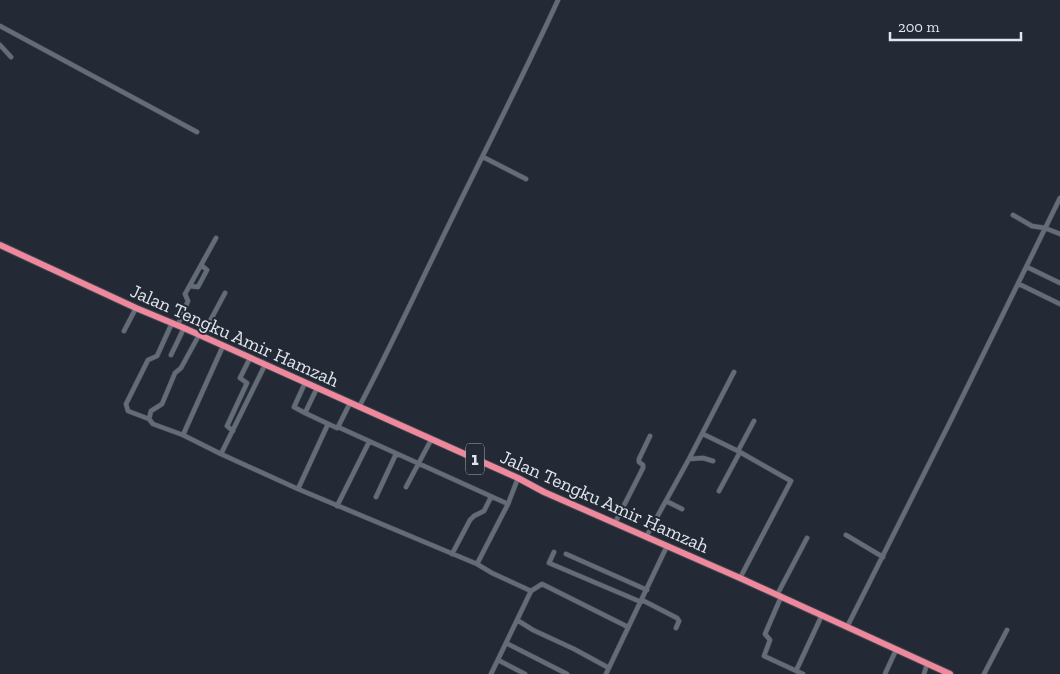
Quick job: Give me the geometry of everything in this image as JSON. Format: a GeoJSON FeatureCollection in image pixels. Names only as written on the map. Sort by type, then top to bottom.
{"type":"FeatureCollection","features":[{"type":"Feature","properties":{"kind":"highway","name":"Jalan Tengku Amir Hamzah"},"geometry":{"type":"LineString","coordinates":[[0,245],[136,308],[178,325],[518,478],[544,492],[847,626],[948,674]]}},
{"type":"Feature","properties":{"kind":"street"},"geometry":{"type":"LineString","coordinates":[[359,407],[389,352],[437,248],[558,0]]}},
{"type":"Feature","properties":{"kind":"street"},"geometry":{"type":"LineString","coordinates":[[0,26],[197,132]]}},
{"type":"Feature","properties":{"kind":"street"},"geometry":{"type":"LineString","coordinates":[[0,45],[11,57]]}},
{"type":"Feature","properties":{"kind":"street"},"geometry":{"type":"LineString","coordinates":[[483,157],[526,179]]}},
{"type":"Feature","properties":{"kind":"street"},"geometry":{"type":"LineString","coordinates":[[847,626],[1019,284],[1060,198]]}},
{"type":"Feature","properties":{"kind":"street"},"geometry":{"type":"LineString","coordinates":[[1012,215],[1032,226],[1045,228],[1060,234]]}},
{"type":"Feature","properties":{"kind":"street"},"geometry":{"type":"LineString","coordinates":[[171,355],[178,325],[188,301],[185,294],[216,238]]}},
{"type":"Feature","properties":{"kind":"street"},"geometry":{"type":"LineString","coordinates":[[190,286],[198,287],[207,270],[201,265]]}},
{"type":"Feature","properties":{"kind":"street"},"geometry":{"type":"LineString","coordinates":[[1027,267],[1060,283]]}},
{"type":"Feature","properties":{"kind":"street"},"geometry":{"type":"LineString","coordinates":[[1019,284],[1060,304]]}},
{"type":"Feature","properties":{"kind":"street"},"geometry":{"type":"LineString","coordinates":[[149,419],[151,411],[162,404],[175,373],[181,368],[224,293]]}},
{"type":"Feature","properties":{"kind":"street"},"geometry":{"type":"LineString","coordinates":[[124,331],[136,308]]}},
{"type":"Feature","properties":{"kind":"street"},"geometry":{"type":"LineString","coordinates":[[178,325],[157,356],[148,360],[126,404],[128,411],[149,419],[153,424],[183,435],[298,490],[476,564],[531,591]]}},
{"type":"Feature","properties":{"kind":"street"},"geometry":{"type":"LineString","coordinates":[[183,435],[223,346]]}},
{"type":"Feature","properties":{"kind":"street"},"geometry":{"type":"LineString","coordinates":[[233,431],[227,426],[247,383],[240,378],[250,358]]}},
{"type":"Feature","properties":{"kind":"street"},"geometry":{"type":"LineString","coordinates":[[221,454],[266,365]]}},
{"type":"Feature","properties":{"kind":"street"},"geometry":{"type":"LineString","coordinates":[[646,537],[734,372]]}},
{"type":"Feature","properties":{"kind":"street"},"geometry":{"type":"LineString","coordinates":[[305,383],[294,407],[336,428],[338,427],[508,504]]}},
{"type":"Feature","properties":{"kind":"street"},"geometry":{"type":"LineString","coordinates":[[305,412],[316,388]]}},
{"type":"Feature","properties":{"kind":"street"},"geometry":{"type":"LineString","coordinates":[[338,427],[350,403]]}},
{"type":"Feature","properties":{"kind":"street"},"geometry":{"type":"LineString","coordinates":[[719,491],[754,420]]}},
{"type":"Feature","properties":{"kind":"street"},"geometry":{"type":"LineString","coordinates":[[298,490],[328,424]]}},
{"type":"Feature","properties":{"kind":"street"},"geometry":{"type":"LineString","coordinates":[[702,434],[791,481],[740,578]]}},
{"type":"Feature","properties":{"kind":"street"},"geometry":{"type":"LineString","coordinates":[[615,523],[642,468],[643,465],[639,462],[639,459],[650,436]]}},
{"type":"Feature","properties":{"kind":"street"},"geometry":{"type":"LineString","coordinates":[[406,487],[431,440]]}},
{"type":"Feature","properties":{"kind":"street"},"geometry":{"type":"LineString","coordinates":[[337,506],[369,442]]}},
{"type":"Feature","properties":{"kind":"street"},"geometry":{"type":"LineString","coordinates":[[376,497],[396,454]]}},
{"type":"Feature","properties":{"kind":"street"},"geometry":{"type":"LineString","coordinates":[[689,459],[703,458],[713,461]]}},
{"type":"Feature","properties":{"kind":"street"},"geometry":{"type":"LineString","coordinates":[[476,564],[508,504],[518,478]]}},
{"type":"Feature","properties":{"kind":"street"},"geometry":{"type":"LineString","coordinates":[[452,554],[470,520],[483,512],[491,497]]}},
{"type":"Feature","properties":{"kind":"street"},"geometry":{"type":"LineString","coordinates":[[666,501],[682,509]]}},
{"type":"Feature","properties":{"kind":"street"},"geometry":{"type":"LineString","coordinates":[[846,535],[883,557]]}},
{"type":"Feature","properties":{"kind":"street"},"geometry":{"type":"LineString","coordinates":[[803,674],[764,656],[770,640],[765,634],[779,596],[807,538]]}},
{"type":"Feature","properties":{"kind":"street"},"geometry":{"type":"LineString","coordinates":[[606,674],[667,546]]}},
{"type":"Feature","properties":{"kind":"street"},"geometry":{"type":"LineString","coordinates":[[554,552],[549,563],[642,601],[678,619],[676,628]]}},
{"type":"Feature","properties":{"kind":"street"},"geometry":{"type":"LineString","coordinates":[[566,554],[647,590]]}},
{"type":"Feature","properties":{"kind":"street"},"geometry":{"type":"LineString","coordinates":[[491,674],[531,591],[542,584],[628,627]]}},
{"type":"Feature","properties":{"kind":"street"},"geometry":{"type":"LineString","coordinates":[[796,671],[822,615]]}},
{"type":"Feature","properties":{"kind":"street"},"geometry":{"type":"LineString","coordinates":[[517,620],[609,668]]}},
{"type":"Feature","properties":{"kind":"street"},"geometry":{"type":"LineString","coordinates":[[984,674],[1007,630]]}},
{"type":"Feature","properties":{"kind":"street"},"geometry":{"type":"LineString","coordinates":[[506,643],[566,674]]}},
{"type":"Feature","properties":{"kind":"street"},"geometry":{"type":"LineString","coordinates":[[885,674],[896,650]]}},
{"type":"Feature","properties":{"kind":"street"},"geometry":{"type":"LineString","coordinates":[[498,660],[525,674]]}},
{"type":"Feature","properties":{"kind":"street"},"geometry":{"type":"LineString","coordinates":[[924,674],[928,664]]}}]}
